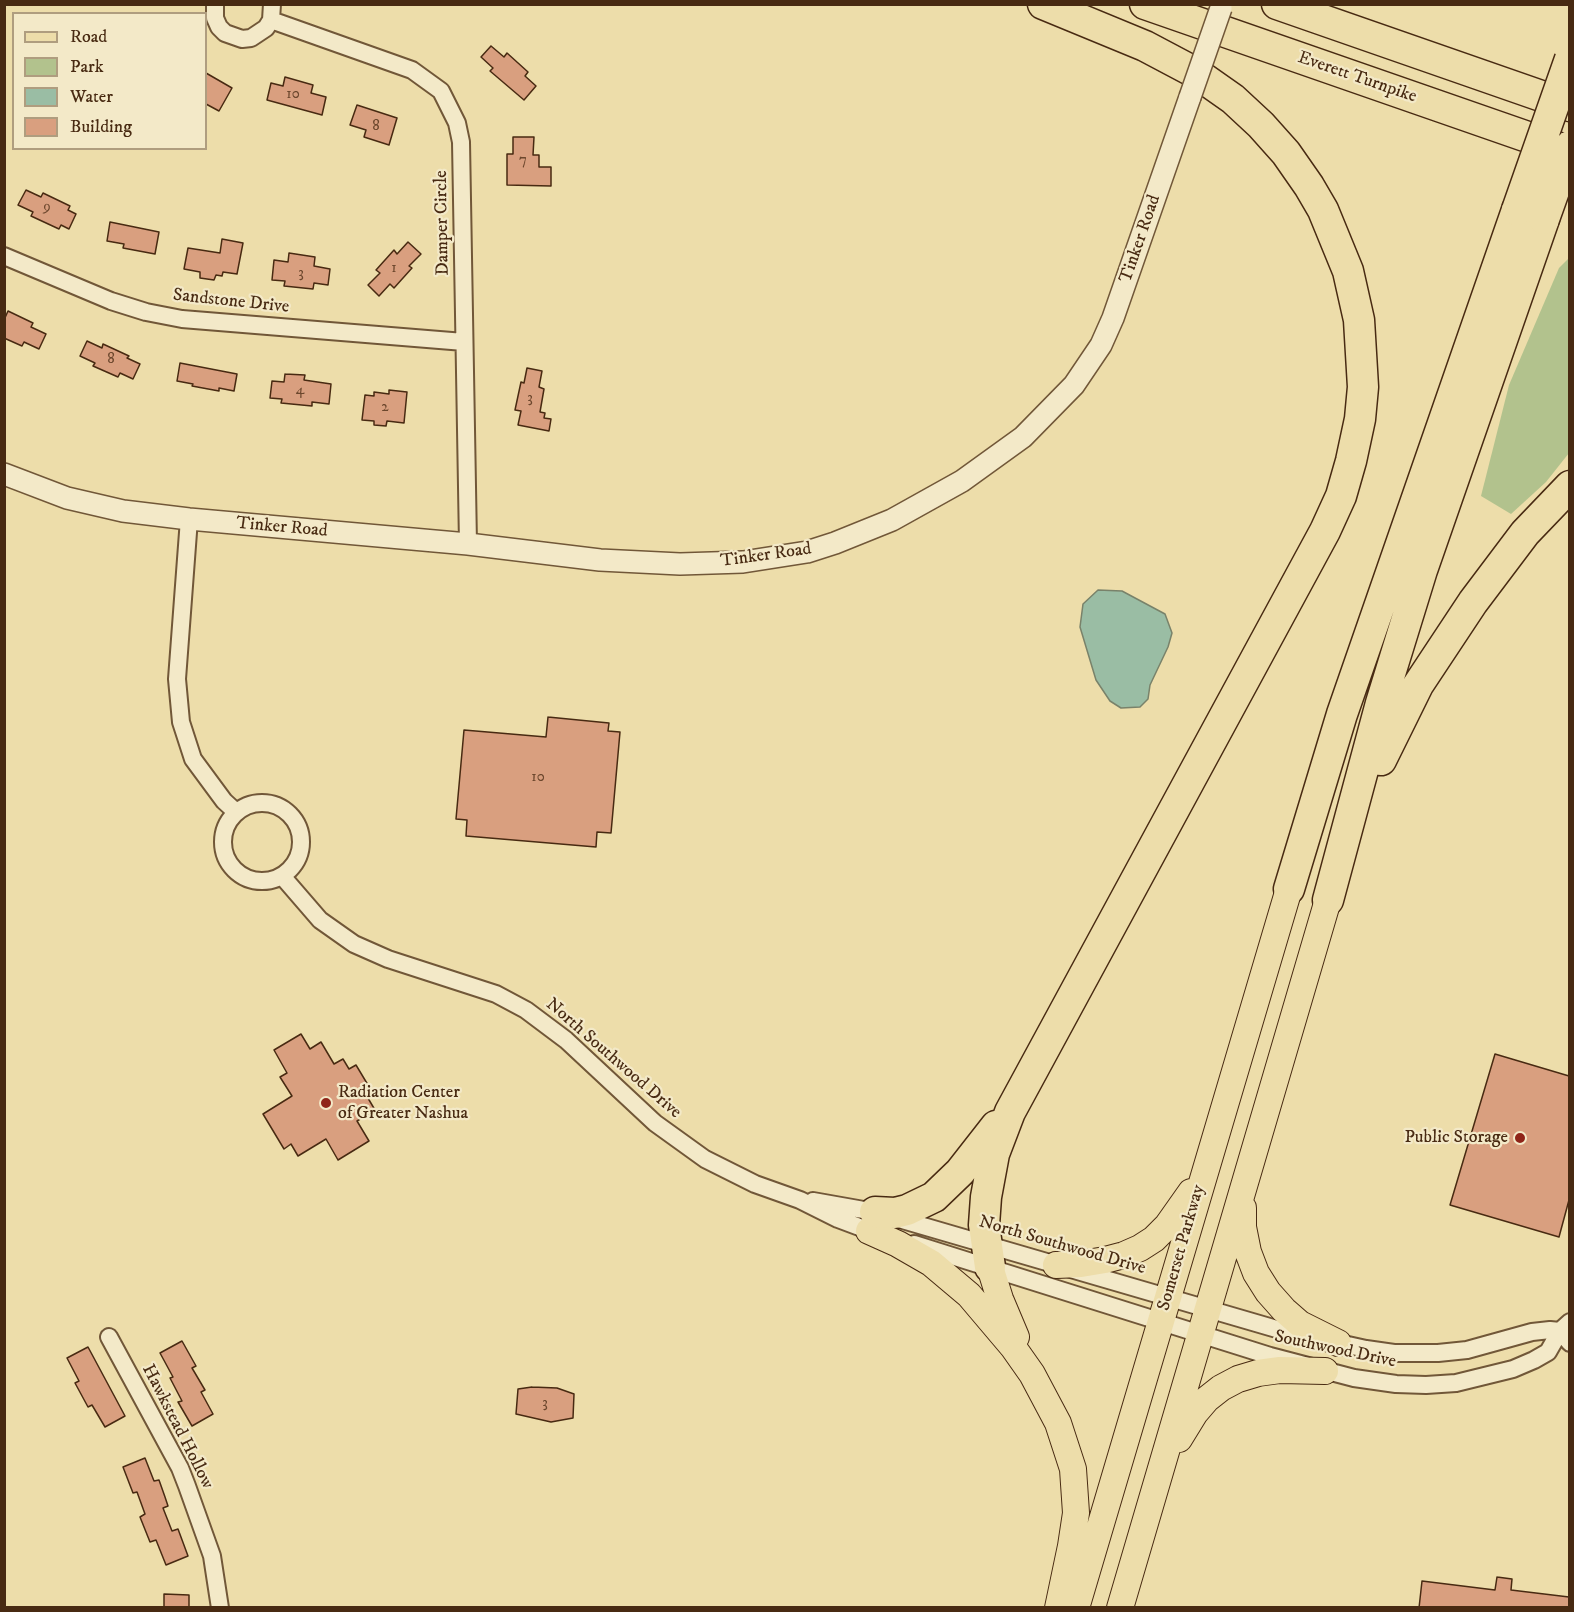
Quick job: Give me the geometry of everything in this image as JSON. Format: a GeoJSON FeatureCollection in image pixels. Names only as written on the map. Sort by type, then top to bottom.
{"type":"FeatureCollection","features":[{"type":"Feature","properties":{"kind":"highway"},"geometry":{"type":"LineString","coordinates":[[988,1255],[985,1211],[990,1168],[1010,1112],[1331,518],[1345,483],[1354,451],[1361,409],[1363,374],[1357,308],[1340,247],[1309,186],[1294,163],[1269,134],[1233,99],[1183,66],[1131,40],[1043,4]]}},
{"type":"Feature","properties":{"kind":"highway","name":"Everett Turnpike"},"geometry":{"type":"LineString","coordinates":[[1145,4],[1569,152]]}},
{"type":"Feature","properties":{"kind":"highway"},"geometry":{"type":"LineString","coordinates":[[1280,6],[1569,86]]}},
{"type":"Feature","properties":{"kind":"highway"},"geometry":{"type":"LineString","coordinates":[[1280,6],[1569,106]]}},
{"type":"Feature","properties":{"kind":"highway"},"geometry":{"type":"LineString","coordinates":[[1328,900],[1381,703],[1530,214],[1569,59]]}},
{"type":"Feature","properties":{"kind":"highway"},"geometry":{"type":"LineString","coordinates":[[1288,889],[1348,696],[1530,214],[1569,146]]}},
{"type":"Feature","properties":{"kind":"highway"},"geometry":{"type":"LineString","coordinates":[[1328,900],[1366,794],[1410,697],[1498,566],[1535,521],[1569,486]]}},
{"type":"Feature","properties":{"kind":"highway"},"geometry":{"type":"LineString","coordinates":[[872,1221],[914,1209],[947,1187],[989,1136],[1037,1060]]}},
{"type":"Feature","properties":{"kind":"main road","name":"Somerset Parkway"},"geometry":{"type":"LineString","coordinates":[[1076,1608],[1288,889]]}},
{"type":"Feature","properties":{"kind":"main road"},"geometry":{"type":"LineString","coordinates":[[1120,1608],[1328,900]]}},
{"type":"Feature","properties":{"kind":"main road"},"geometry":{"type":"LineString","coordinates":[[1056,1265],[1081,1264],[1115,1258],[1140,1248],[1154,1239],[1185,1203],[1211,1151]]}},
{"type":"Feature","properties":{"kind":"main road"},"geometry":{"type":"LineString","coordinates":[[1244,1185],[1245,1240],[1251,1262],[1261,1283],[1284,1310],[1300,1324],[1338,1343]]}},
{"type":"Feature","properties":{"kind":"main road"},"geometry":{"type":"LineString","coordinates":[[872,1221],[954,1281],[994,1323],[1032,1374]]}},
{"type":"Feature","properties":{"kind":"main road"},"geometry":{"type":"LineString","coordinates":[[988,1255],[1000,1299],[1032,1374],[1064,1437],[1075,1482],[1074,1529],[1058,1608]]}},
{"type":"Feature","properties":{"kind":"main road"},"geometry":{"type":"LineString","coordinates":[[1155,1488],[1189,1421],[1207,1399],[1221,1388],[1248,1376],[1269,1371],[1291,1369],[1324,1371]]}},
{"type":"Feature","properties":{"kind":"street","name":"Damper Circle"},"geometry":{"type":"LineString","coordinates":[[215,4],[215,18],[219,27],[234,38],[251,38],[267,28],[271,12],[412,70],[441,91],[457,123],[461,142],[468,544]]}},
{"type":"Feature","properties":{"kind":"street","name":"Tinker Road"},"geometry":{"type":"LineString","coordinates":[[4,474],[48,492],[94,506],[189,519],[468,544],[600,560],[713,564],[775,558],[807,552],[871,529],[928,501],[997,458],[1043,419],[1074,385],[1101,345],[1129,276],[1222,4]]}},
{"type":"Feature","properties":{"kind":"street","name":"Sandstone Drive"},"geometry":{"type":"LineString","coordinates":[[4,256],[111,301],[146,312],[182,319],[464,342]]}},
{"type":"Feature","properties":{"kind":"street"},"geometry":{"type":"LineString","coordinates":[[189,519],[177,679],[181,722],[193,759],[224,801],[236,812]]}},
{"type":"Feature","properties":{"kind":"street"},"geometry":{"type":"LineString","coordinates":[[263,802],[284,809],[294,819],[301,839],[300,854],[293,866],[282,876],[266,881],[250,879],[242,876],[230,865],[224,850],[224,834],[236,812],[249,805],[263,802]]}},
{"type":"Feature","properties":{"kind":"street","name":"North Southwood Drive"},"geometry":{"type":"LineString","coordinates":[[282,876],[311,911],[354,944],[388,959],[486,990],[516,1003],[546,1023],[642,1112],[691,1151],[743,1179],[800,1200],[988,1255],[1161,1322]]}},
{"type":"Feature","properties":{"kind":"street","name":"North Southwood Drive"},"geometry":{"type":"LineString","coordinates":[[872,1221],[988,1255],[1056,1265],[1208,1309]]}},
{"type":"Feature","properties":{"kind":"street","name":"Southwood Drive"},"geometry":{"type":"LineString","coordinates":[[1208,1309],[1293,1333],[1394,1353],[1438,1353],[1481,1347],[1532,1332],[1566,1332]]}},
{"type":"Feature","properties":{"kind":"street","name":"Southwood Drive"},"geometry":{"type":"LineString","coordinates":[[1161,1322],[1324,1371],[1368,1380],[1411,1385],[1469,1380],[1513,1370],[1534,1360],[1566,1332]]}},
{"type":"Feature","properties":{"kind":"street","name":"Hawkstead Hollow"},"geometry":{"type":"LineString","coordinates":[[109,1337],[180,1468],[212,1556],[220,1608]]}},
{"type":"Feature","properties":{"kind":"green space"},"geometry":{"type":"Polygon","coordinates":[[[1569,258],[1569,453],[1546,482],[1511,514],[1481,496],[1509,385],[1559,268],[1569,258]]]}},
{"type":"Feature","properties":{"kind":"water"},"geometry":{"type":"Polygon","coordinates":[[[1098,590],[1122,591],[1165,614],[1172,633],[1150,685],[1148,699],[1140,707],[1121,708],[1110,701],[1096,680],[1080,627],[1083,604],[1098,590]]]}},
{"type":"Feature","properties":{"kind":"building"},"geometry":{"type":"Polygon","coordinates":[[[491,46],[504,57],[507,53],[528,72],[525,76],[536,86],[524,100],[490,71],[493,68],[481,57],[491,46]]]}},
{"type":"Feature","properties":{"kind":"building"},"geometry":{"type":"Polygon","coordinates":[[[207,74],[232,88],[219,111],[207,105],[207,74]]]}},
{"type":"Feature","properties":{"kind":"building"},"geometry":{"type":"Polygon","coordinates":[[[285,77],[313,85],[311,93],[326,97],[322,115],[267,100],[271,83],[283,86],[285,77]]]}},
{"type":"Feature","properties":{"kind":"building"},"geometry":{"type":"Polygon","coordinates":[[[357,105],[397,118],[389,145],[364,137],[366,130],[350,125],[357,105]]]}},
{"type":"Feature","properties":{"kind":"building"},"geometry":{"type":"Polygon","coordinates":[[[513,137],[534,137],[533,155],[539,155],[539,167],[551,167],[551,186],[507,185],[507,154],[513,154],[513,137]]]}},
{"type":"Feature","properties":{"kind":"building"},"geometry":{"type":"Polygon","coordinates":[[[26,190],[41,197],[43,193],[70,206],[68,210],[76,214],[69,229],[61,225],[59,229],[31,216],[33,212],[18,205],[26,190]]]}},
{"type":"Feature","properties":{"kind":"building"},"geometry":{"type":"Polygon","coordinates":[[[110,222],[159,232],[155,254],[123,248],[124,244],[107,241],[110,222]]]}},
{"type":"Feature","properties":{"kind":"building"},"geometry":{"type":"Polygon","coordinates":[[[222,239],[243,243],[237,274],[223,272],[222,276],[216,275],[214,280],[200,278],[200,272],[184,269],[188,248],[220,253],[222,239]]]}},
{"type":"Feature","properties":{"kind":"building"},"geometry":{"type":"Polygon","coordinates":[[[408,242],[421,254],[409,266],[412,268],[394,288],[390,284],[379,296],[368,285],[380,273],[376,270],[394,250],[397,254],[408,242]]]}},
{"type":"Feature","properties":{"kind":"building"},"geometry":{"type":"Polygon","coordinates":[[[289,253],[315,257],[314,266],[330,269],[328,285],[314,283],[313,289],[284,286],[285,281],[272,280],[274,260],[288,262],[289,253]]]}},
{"type":"Feature","properties":{"kind":"building"},"geometry":{"type":"Polygon","coordinates":[[[8,311],[33,323],[31,327],[46,334],[39,349],[24,342],[22,346],[4,338],[4,320],[8,311]]]}},
{"type":"Feature","properties":{"kind":"building"},"geometry":{"type":"Polygon","coordinates":[[[87,341],[102,348],[103,344],[129,356],[127,358],[140,364],[133,379],[120,373],[118,377],[93,366],[95,363],[80,356],[87,341]]]}},
{"type":"Feature","properties":{"kind":"building"},"geometry":{"type":"Polygon","coordinates":[[[180,363],[237,374],[234,391],[219,388],[219,391],[177,381],[180,363]]]}},
{"type":"Feature","properties":{"kind":"building"},"geometry":{"type":"Polygon","coordinates":[[[527,368],[542,371],[539,387],[544,389],[540,412],[545,413],[544,418],[551,419],[549,431],[518,425],[521,411],[515,410],[521,382],[524,383],[527,368]]]}},
{"type":"Feature","properties":{"kind":"building"},"geometry":{"type":"Polygon","coordinates":[[[285,374],[305,375],[304,380],[331,384],[329,404],[312,402],[312,406],[281,403],[282,399],[270,398],[272,381],[284,382],[285,374]]]}},
{"type":"Feature","properties":{"kind":"building"},"geometry":{"type":"Polygon","coordinates":[[[389,390],[407,392],[404,423],[387,421],[386,426],[374,425],[374,421],[362,420],[365,395],[374,396],[374,392],[389,394],[389,390]]]}},
{"type":"Feature","properties":{"kind":"building"},"geometry":{"type":"Polygon","coordinates":[[[548,717],[609,723],[608,731],[620,732],[611,833],[597,832],[596,847],[466,836],[467,820],[456,819],[464,730],[546,737],[548,717]]]}},
{"type":"Feature","properties":{"kind":"building","name":"Radiation Center of Greater Nashua"},"geometry":{"type":"Polygon","coordinates":[[[301,1034],[310,1049],[321,1042],[334,1064],[343,1059],[349,1069],[356,1065],[368,1085],[362,1088],[375,1110],[357,1121],[369,1141],[338,1160],[326,1139],[298,1156],[291,1144],[284,1149],[263,1114],[292,1096],[280,1077],[287,1073],[274,1050],[301,1034]]]}},
{"type":"Feature","properties":{"kind":"building","name":"Public Storage"},"geometry":{"type":"Polygon","coordinates":[[[1495,1054],[1569,1076],[1569,1200],[1559,1237],[1450,1205],[1495,1054]]]}},
{"type":"Feature","properties":{"kind":"building"},"geometry":{"type":"Polygon","coordinates":[[[182,1341],[196,1366],[192,1368],[205,1390],[201,1392],[213,1414],[192,1426],[178,1402],[182,1401],[170,1378],[173,1377],[160,1353],[182,1341]]]}},
{"type":"Feature","properties":{"kind":"building"},"geometry":{"type":"Polygon","coordinates":[[[88,1347],[125,1416],[105,1427],[92,1405],[88,1407],[75,1383],[79,1381],[67,1358],[88,1347]]]}},
{"type":"Feature","properties":{"kind":"building"},"geometry":{"type":"Polygon","coordinates":[[[557,1388],[574,1394],[573,1418],[551,1422],[516,1414],[518,1389],[557,1388]]]}},
{"type":"Feature","properties":{"kind":"building"},"geometry":{"type":"Polygon","coordinates":[[[145,1458],[154,1481],[159,1480],[168,1506],[163,1508],[172,1531],[178,1529],[188,1556],[166,1565],[156,1540],[150,1542],[140,1517],[145,1514],[137,1492],[133,1493],[123,1467],[145,1458]]]}},
{"type":"Feature","properties":{"kind":"building"},"geometry":{"type":"Polygon","coordinates":[[[1497,1577],[1512,1579],[1511,1590],[1569,1597],[1569,1608],[1419,1608],[1422,1581],[1495,1590],[1497,1577]]]}},
{"type":"Feature","properties":{"kind":"building"},"geometry":{"type":"Polygon","coordinates":[[[164,1594],[189,1595],[189,1608],[164,1608],[164,1594]]]}},
{"type":"Feature","properties":{"kind":"place","name":"Radiation Center of Greater Nashua"},"geometry":{"type":"Point","coordinates":[326,1103]}},
{"type":"Feature","properties":{"kind":"place","name":"Public Storage"},"geometry":{"type":"Point","coordinates":[1520,1138]}}]}
